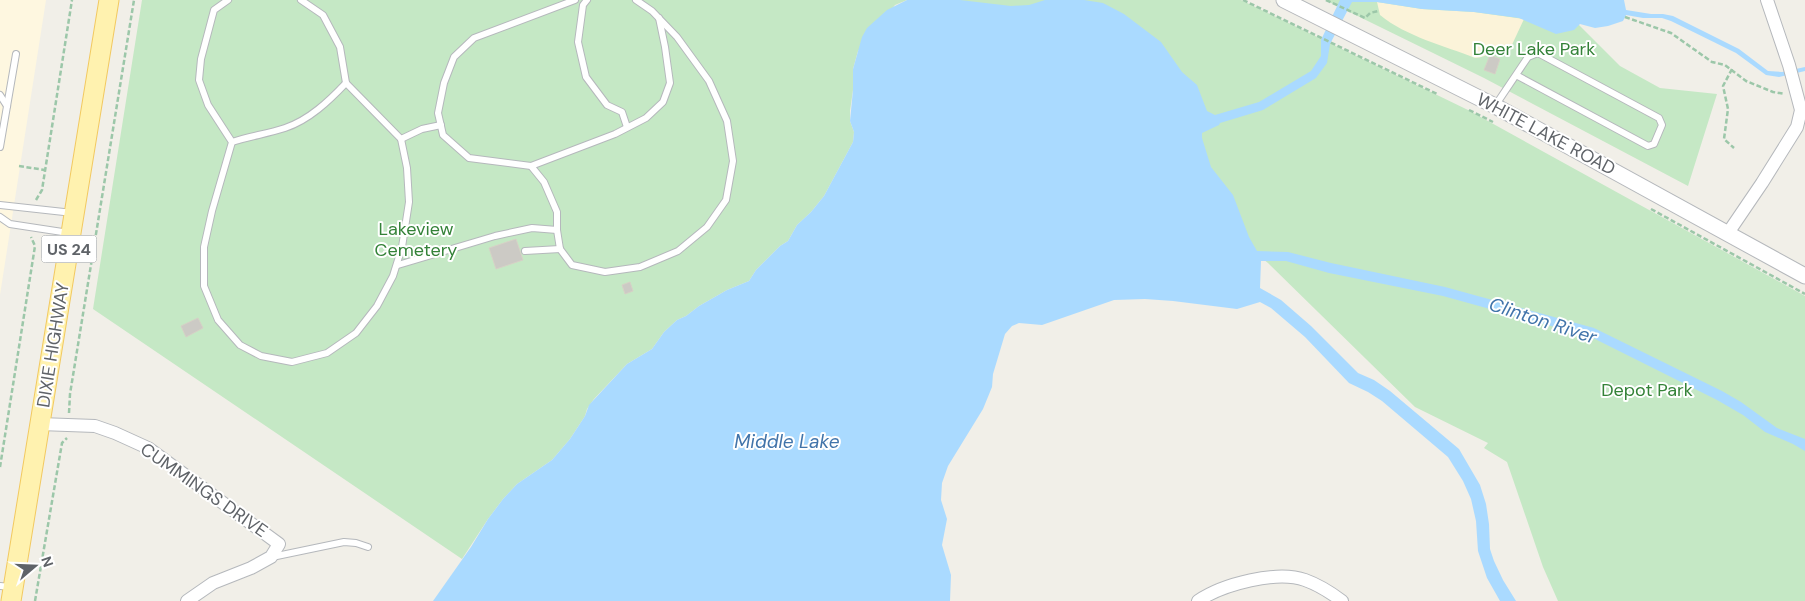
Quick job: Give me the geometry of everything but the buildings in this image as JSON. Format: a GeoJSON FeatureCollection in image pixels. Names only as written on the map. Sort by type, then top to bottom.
{"type":"FeatureCollection","features":[{"type":"Feature","properties":{"kind":"main road","name":"DIXIE HIGHWAY"},"geometry":{"type":"LineString","coordinates":[[8,591],[40,424],[109,0]]}},
{"type":"Feature","properties":{"kind":"street","name":"WHITE LAKE ROAD"},"geometry":{"type":"LineString","coordinates":[[1284,0],[1495,106],[1805,276]]}},
{"type":"Feature","properties":{"kind":"street"},"geometry":{"type":"LineString","coordinates":[[1728,233],[1762,184],[1797,127],[1801,110],[1791,71],[1767,0]]}},
{"type":"Feature","properties":{"kind":"street","name":"CUMMINGS DRIVE"},"geometry":{"type":"LineString","coordinates":[[40,424],[95,426],[148,448],[279,544],[271,557]]}},
{"type":"Feature","properties":{"kind":"street"},"geometry":{"type":"LineString","coordinates":[[187,601],[213,583],[251,568],[271,557]]}},
{"type":"Feature","properties":{"kind":"street"},"geometry":{"type":"LineString","coordinates":[[1198,601],[1227,587],[1282,576],[1304,579],[1325,588],[1342,601]]}},
{"type":"Feature","properties":{"kind":"lane"},"geometry":{"type":"LineString","coordinates":[[228,0],[214,10],[201,59],[199,80],[208,104],[232,142],[212,210],[204,247],[204,286],[218,320],[240,345],[261,356],[292,362],[327,353],[356,333],[377,306],[398,265],[409,202],[407,168],[401,138],[346,83],[340,47],[323,15],[301,0]]}},
{"type":"Feature","properties":{"kind":"lane"},"geometry":{"type":"LineString","coordinates":[[575,0],[474,38],[454,57],[444,83],[438,113],[443,136],[469,158],[531,166],[615,134],[627,126],[646,118],[662,102],[670,83],[659,18]]}},
{"type":"Feature","properties":{"kind":"lane"},"geometry":{"type":"LineString","coordinates":[[587,0],[583,5],[578,42],[586,77],[607,105],[622,112],[627,126]]}},
{"type":"Feature","properties":{"kind":"lane"},"geometry":{"type":"LineString","coordinates":[[531,166],[544,182],[557,212],[560,249],[572,265],[604,272],[640,267],[678,251],[706,228],[726,200],[733,161],[727,121],[709,81],[677,38],[652,11],[636,0]]}},
{"type":"Feature","properties":{"kind":"lane"},"geometry":{"type":"LineString","coordinates":[[1495,106],[1528,56],[1538,53],[1659,118],[1662,125],[1654,144],[1648,146],[1516,75]]}},
{"type":"Feature","properties":{"kind":"lane"},"geometry":{"type":"LineString","coordinates":[[0,146],[16,54]]}},
{"type":"Feature","properties":{"kind":"lane"},"geometry":{"type":"LineString","coordinates":[[232,142],[248,136],[287,128],[315,112],[346,83]]}},
{"type":"Feature","properties":{"kind":"lane"},"geometry":{"type":"LineString","coordinates":[[0,95],[7,106]]}},
{"type":"Feature","properties":{"kind":"lane"},"geometry":{"type":"LineString","coordinates":[[401,138],[422,129],[441,125]]}},
{"type":"Feature","properties":{"kind":"lane"},"geometry":{"type":"LineString","coordinates":[[0,205],[74,214]]}},
{"type":"Feature","properties":{"kind":"lane"},"geometry":{"type":"LineString","coordinates":[[0,218],[10,224],[71,233]]}},
{"type":"Feature","properties":{"kind":"lane"},"geometry":{"type":"LineString","coordinates":[[398,265],[495,236],[532,228],[557,230]]}},
{"type":"Feature","properties":{"kind":"lane"},"geometry":{"type":"LineString","coordinates":[[525,251],[560,249]]}},
{"type":"Feature","properties":{"kind":"lane"},"geometry":{"type":"LineString","coordinates":[[271,557],[344,542],[356,543],[368,548]]}},
{"type":"Feature","properties":{"kind":"path"},"geometry":{"type":"LineString","coordinates":[[69,407],[134,0]]}},
{"type":"Feature","properties":{"kind":"path"},"geometry":{"type":"LineString","coordinates":[[1243,0],[1444,98]]}},
{"type":"Feature","properties":{"kind":"path"},"geometry":{"type":"LineString","coordinates":[[1326,0],[1362,18],[1365,18],[1374,11],[1378,11]]}},
{"type":"Feature","properties":{"kind":"path"},"geometry":{"type":"LineString","coordinates":[[1626,17],[1671,32],[1712,62],[1725,65],[1746,81],[1794,98],[1801,110]]}},
{"type":"Feature","properties":{"kind":"path"},"geometry":{"type":"LineString","coordinates":[[1732,69],[1723,86],[1728,109],[1724,139],[1734,148]]}},
{"type":"Feature","properties":{"kind":"path"},"geometry":{"type":"LineString","coordinates":[[1461,106],[1498,125]]}},
{"type":"Feature","properties":{"kind":"path"},"geometry":{"type":"LineString","coordinates":[[19,166],[45,170]]}},
{"type":"Feature","properties":{"kind":"path"},"geometry":{"type":"LineString","coordinates":[[1644,205],[1805,294]]}},
{"type":"Feature","properties":{"kind":"path"},"geometry":{"type":"LineString","coordinates":[[35,601],[62,443],[68,437]]}},
{"type":"Feature","properties":{"kind":"shaded area"},"geometry":{"type":"Polygon","coordinates":[[[0,0],[46,0],[0,295],[0,0]]]}},
{"type":"Feature","properties":{"kind":"green space","name":"Lakeview Cemetery"},"geometry":{"type":"Polygon","coordinates":[[[142,0],[907,0],[895,5],[858,51],[853,69],[850,111],[850,121],[854,132],[853,142],[824,196],[797,225],[788,241],[780,246],[756,270],[749,281],[727,290],[677,320],[664,332],[652,349],[627,364],[594,399],[570,439],[552,460],[517,484],[503,499],[462,559],[93,309],[142,0]]]}},
{"type":"Feature","properties":{"kind":"green space","name":"Depot Park"},"geometry":{"type":"Polygon","coordinates":[[[937,0],[1241,0],[1468,110],[1805,296],[1805,601],[1558,601],[1543,567],[1507,462],[1484,448],[1488,443],[1415,407],[1268,263],[937,0]]]}},
{"type":"Feature","properties":{"kind":"green space","name":"Deer Lake Park"},"geometry":{"type":"Polygon","coordinates":[[[1325,0],[1583,0],[1564,10],[1620,66],[1660,88],[1717,94],[1688,186],[1484,78],[1325,0]]]}},
{"type":"Feature","properties":{"kind":"sand"},"geometry":{"type":"Polygon","coordinates":[[[1377,2],[1422,9],[1474,12],[1524,19],[1510,49],[1475,58],[1426,40],[1391,23],[1380,15],[1377,2]]]}},
{"type":"Feature","properties":{"kind":"water","name":"Middle Lake"},"geometry":{"type":"Polygon","coordinates":[[[907,0],[960,0],[1011,6],[1029,5],[1045,0],[1084,0],[1103,3],[1124,14],[1161,42],[1182,72],[1197,85],[1207,111],[1215,115],[1259,102],[1311,71],[1321,56],[1321,40],[1340,0],[1624,0],[1626,10],[1673,16],[1739,49],[1768,71],[1782,72],[1805,67],[1805,71],[1779,77],[1766,75],[1736,53],[1662,18],[1643,18],[1626,15],[1623,21],[1608,26],[1595,28],[1580,24],[1574,30],[1556,34],[1519,18],[1474,12],[1422,9],[1377,2],[1352,2],[1330,44],[1327,63],[1316,78],[1263,110],[1220,123],[1202,133],[1202,138],[1211,167],[1233,195],[1249,237],[1257,251],[1288,252],[1445,287],[1594,328],[1722,391],[1777,428],[1805,439],[1805,451],[1765,432],[1743,415],[1717,400],[1591,337],[1443,296],[1329,273],[1286,261],[1261,261],[1260,288],[1281,300],[1311,326],[1358,373],[1374,380],[1390,391],[1459,449],[1480,485],[1486,504],[1490,549],[1503,580],[1516,601],[1500,601],[1487,578],[1478,551],[1476,521],[1471,499],[1463,481],[1448,457],[1382,401],[1349,383],[1305,337],[1271,308],[1260,302],[1237,309],[1145,299],[1114,300],[1042,325],[1019,323],[1012,326],[1005,334],[993,374],[992,387],[983,409],[948,466],[942,483],[941,500],[947,519],[942,545],[951,575],[950,601],[433,601],[503,499],[517,484],[552,460],[570,439],[585,416],[589,405],[627,364],[652,349],[664,332],[677,320],[727,290],[749,281],[756,270],[780,246],[788,241],[797,225],[824,196],[853,142],[854,132],[850,121],[853,69],[862,37],[867,28],[887,10],[907,0]]]}},
{"type":"Feature","properties":{"kind":"water label","name":"Clinton River"},"geometry":{"type":"Point","coordinates":[1543,320]}}]}
